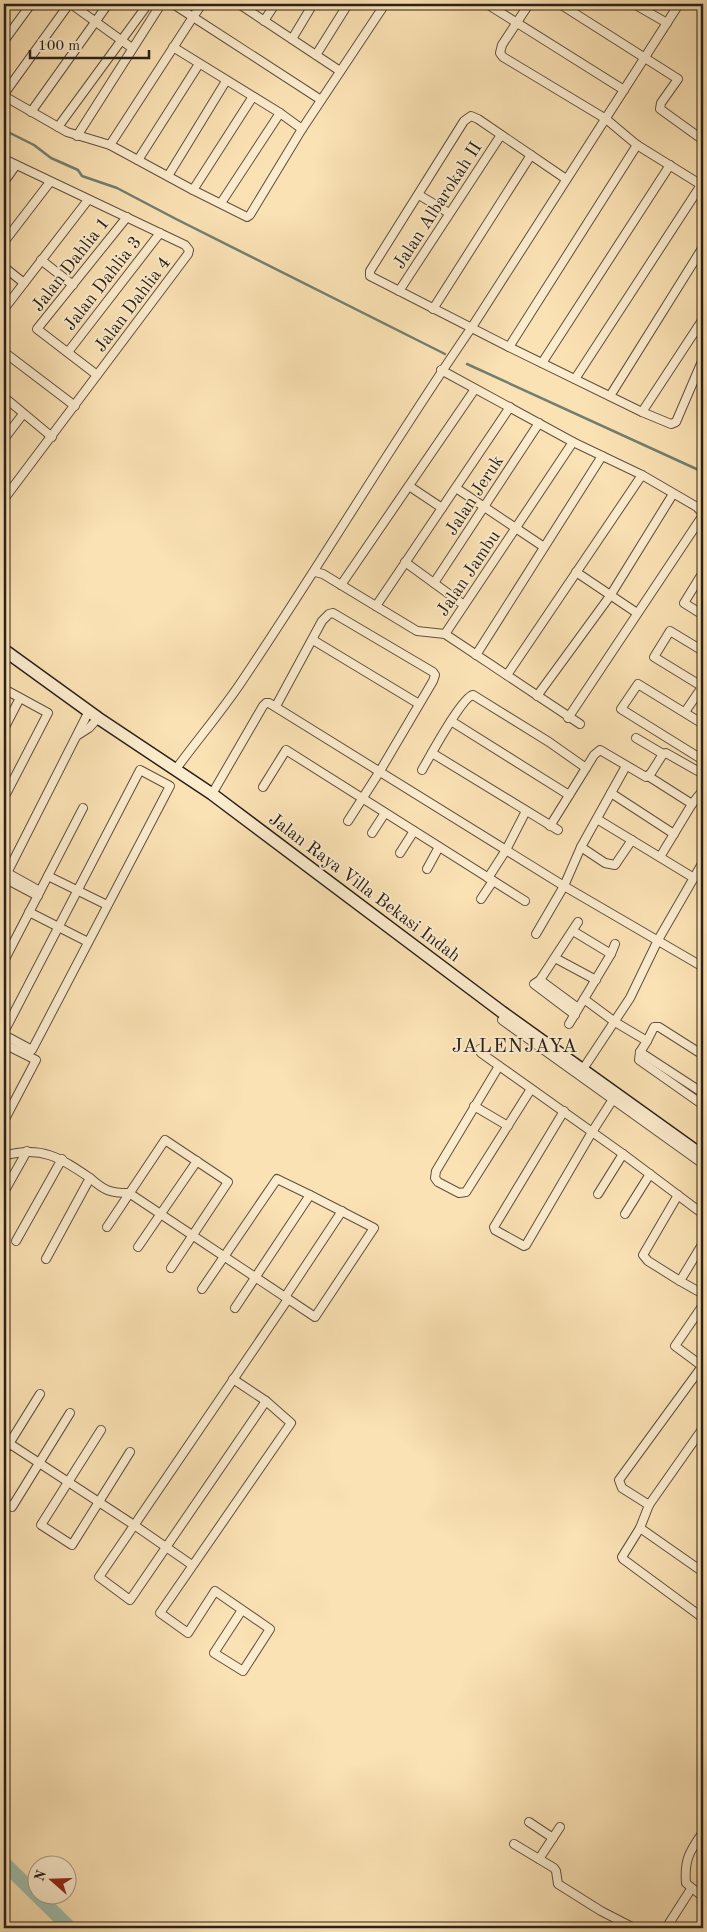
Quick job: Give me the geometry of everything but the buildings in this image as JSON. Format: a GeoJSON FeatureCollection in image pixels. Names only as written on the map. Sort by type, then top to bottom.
{"type":"FeatureCollection","features":[{"type":"Feature","properties":{"kind":"main road","name":"Jalan Raya Villa Bekasi Indah"},"geometry":{"type":"LineString","coordinates":[[4,650],[212,794],[502,1012],[583,1069],[615,1096],[703,1156]]}},
{"type":"Feature","properties":{"kind":"street"},"geometry":{"type":"LineString","coordinates":[[4,41],[31,4]]}},
{"type":"Feature","properties":{"kind":"street"},"geometry":{"type":"LineString","coordinates":[[132,48],[70,4],[4,95],[58,127],[77,136],[110,145],[245,216],[250,215],[302,129],[384,4]]}},
{"type":"Feature","properties":{"kind":"street"},"geometry":{"type":"LineString","coordinates":[[31,112],[108,4]]}},
{"type":"Feature","properties":{"kind":"street"},"geometry":{"type":"LineString","coordinates":[[58,127],[148,4]]}},
{"type":"Feature","properties":{"kind":"street"},"geometry":{"type":"LineString","coordinates":[[77,136],[161,4]]}},
{"type":"Feature","properties":{"kind":"street"},"geometry":{"type":"LineString","coordinates":[[173,4],[321,100]]}},
{"type":"Feature","properties":{"kind":"street"},"geometry":{"type":"LineString","coordinates":[[110,145],[202,4]]}},
{"type":"Feature","properties":{"kind":"street"},"geometry":{"type":"LineString","coordinates":[[239,4],[340,71]]}},
{"type":"Feature","properties":{"kind":"street"},"geometry":{"type":"LineString","coordinates":[[264,21],[275,4]]}},
{"type":"Feature","properties":{"kind":"street"},"geometry":{"type":"LineString","coordinates":[[292,39],[313,4]]}},
{"type":"Feature","properties":{"kind":"street"},"geometry":{"type":"LineString","coordinates":[[316,55],[348,4]]}},
{"type":"Feature","properties":{"kind":"street"},"geometry":{"type":"LineString","coordinates":[[487,4],[624,90]]}},
{"type":"Feature","properties":{"kind":"street"},"geometry":{"type":"LineString","coordinates":[[529,4],[500,48],[503,57],[606,119],[637,145],[702,186],[575,379]]}},
{"type":"Feature","properties":{"kind":"street"},"geometry":{"type":"LineString","coordinates":[[560,4],[678,79],[661,103],[660,109],[703,140]]}},
{"type":"Feature","properties":{"kind":"street"},"geometry":{"type":"LineString","coordinates":[[634,4],[667,23]]}},
{"type":"Feature","properties":{"kind":"street"},"geometry":{"type":"LineString","coordinates":[[176,769],[241,682],[315,572],[442,370],[472,327],[679,4]]}},
{"type":"Feature","properties":{"kind":"street"},"geometry":{"type":"LineString","coordinates":[[173,47],[252,98],[280,113],[302,129]]}},
{"type":"Feature","properties":{"kind":"street"},"geometry":{"type":"LineString","coordinates":[[138,160],[199,64]]}},
{"type":"Feature","properties":{"kind":"street"},"geometry":{"type":"LineString","coordinates":[[168,176],[226,81]]}},
{"type":"Feature","properties":{"kind":"street"},"geometry":{"type":"LineString","coordinates":[[193,190],[252,98]]}},
{"type":"Feature","properties":{"kind":"street"},"geometry":{"type":"LineString","coordinates":[[221,203],[280,113]]}},
{"type":"Feature","properties":{"kind":"street"},"geometry":{"type":"LineString","coordinates":[[566,179],[474,117],[467,118],[370,272],[372,277],[509,347],[668,423],[675,423],[703,359]]}},
{"type":"Feature","properties":{"kind":"street","name":"Jalan Albarokah II"},"geometry":{"type":"LineString","coordinates":[[399,291],[501,135]]}},
{"type":"Feature","properties":{"kind":"street"},"geometry":{"type":"LineString","coordinates":[[509,347],[637,145]]}},
{"type":"Feature","properties":{"kind":"street"},"geometry":{"type":"LineString","coordinates":[[433,309],[531,155]]}},
{"type":"Feature","properties":{"kind":"street"},"geometry":{"type":"LineString","coordinates":[[4,158],[50,182],[160,233]]}},
{"type":"Feature","properties":{"kind":"street"},"geometry":{"type":"LineString","coordinates":[[4,182],[16,165]]}},
{"type":"Feature","properties":{"kind":"street"},"geometry":{"type":"LineString","coordinates":[[542,363],[670,165]]}},
{"type":"Feature","properties":{"kind":"street"},"geometry":{"type":"LineString","coordinates":[[4,242],[50,182]]}},
{"type":"Feature","properties":{"kind":"street"},"geometry":{"type":"LineString","coordinates":[[419,195],[449,213]]}},
{"type":"Feature","properties":{"kind":"street"},"geometry":{"type":"LineString","coordinates":[[4,309],[88,200]]}},
{"type":"Feature","properties":{"kind":"street","name":"Jalan Dahlia 1"},"geometry":{"type":"LineString","coordinates":[[68,352],[37,329],[127,217]]}},
{"type":"Feature","properties":{"kind":"street","name":"Jalan Dahlia 4"},"geometry":{"type":"LineString","coordinates":[[4,498],[52,437],[188,254],[189,250],[184,245],[160,233]]}},
{"type":"Feature","properties":{"kind":"street","name":"Jalan Dahlia 3"},"geometry":{"type":"LineString","coordinates":[[68,352],[160,233]]}},
{"type":"Feature","properties":{"kind":"street"},"geometry":{"type":"LineString","coordinates":[[610,396],[703,247]]}},
{"type":"Feature","properties":{"kind":"street"},"geometry":{"type":"LineString","coordinates":[[42,260],[73,285]]}},
{"type":"Feature","properties":{"kind":"street"},"geometry":{"type":"LineString","coordinates":[[4,267],[24,283]]}},
{"type":"Feature","properties":{"kind":"street"},"geometry":{"type":"LineString","coordinates":[[642,412],[703,319]]}},
{"type":"Feature","properties":{"kind":"street"},"geometry":{"type":"LineString","coordinates":[[4,352],[75,406]]}},
{"type":"Feature","properties":{"kind":"street"},"geometry":{"type":"LineString","coordinates":[[68,352],[97,375]]}},
{"type":"Feature","properties":{"kind":"street"},"geometry":{"type":"LineString","coordinates":[[442,370],[573,442],[642,475],[697,507],[703,514],[568,718]]}},
{"type":"Feature","properties":{"kind":"street"},"geometry":{"type":"LineString","coordinates":[[341,585],[475,389]]}},
{"type":"Feature","properties":{"kind":"street"},"geometry":{"type":"LineString","coordinates":[[4,397],[52,437]]}},
{"type":"Feature","properties":{"kind":"street"},"geometry":{"type":"LineString","coordinates":[[376,606],[510,406]]}},
{"type":"Feature","properties":{"kind":"street"},"geometry":{"type":"LineString","coordinates":[[4,439],[23,414]]}},
{"type":"Feature","properties":{"kind":"street","name":"Jalan Jeruk"},"geometry":{"type":"LineString","coordinates":[[434,583],[539,424]]}},
{"type":"Feature","properties":{"kind":"street","name":"Jalan Jambu"},"geometry":{"type":"LineString","coordinates":[[445,634],[573,442]]}},
{"type":"Feature","properties":{"kind":"street"},"geometry":{"type":"LineString","coordinates":[[476,655],[602,456]]}},
{"type":"Feature","properties":{"kind":"street"},"geometry":{"type":"LineString","coordinates":[[507,674],[642,475]]}},
{"type":"Feature","properties":{"kind":"street"},"geometry":{"type":"LineString","coordinates":[[409,486],[442,508]]}},
{"type":"Feature","properties":{"kind":"street"},"geometry":{"type":"LineString","coordinates":[[456,488],[544,547]]}},
{"type":"Feature","properties":{"kind":"street"},"geometry":{"type":"LineString","coordinates":[[537,696],[610,596],[673,494]]}},
{"type":"Feature","properties":{"kind":"street"},"geometry":{"type":"LineString","coordinates":[[405,562],[464,605]]}},
{"type":"Feature","properties":{"kind":"street"},"geometry":{"type":"LineString","coordinates":[[315,572],[323,574],[417,631],[445,634],[507,674],[568,718],[580,724]]}},
{"type":"Feature","properties":{"kind":"street"},"geometry":{"type":"LineString","coordinates":[[576,572],[637,613]]}},
{"type":"Feature","properties":{"kind":"street"},"geometry":{"type":"LineString","coordinates":[[703,579],[700,577],[684,603],[703,615]]}},
{"type":"Feature","properties":{"kind":"street"},"geometry":{"type":"LineString","coordinates":[[276,706],[324,617],[333,613],[432,671],[434,675],[433,681],[348,821]]}},
{"type":"Feature","properties":{"kind":"street"},"geometry":{"type":"LineString","coordinates":[[685,712],[702,687],[654,656],[670,631],[703,651]]}},
{"type":"Feature","properties":{"kind":"street"},"geometry":{"type":"LineString","coordinates":[[312,640],[419,704]]}},
{"type":"Feature","properties":{"kind":"street"},"geometry":{"type":"LineString","coordinates":[[703,724],[638,684],[621,709],[703,760]]}},
{"type":"Feature","properties":{"kind":"street"},"geometry":{"type":"LineString","coordinates":[[4,689],[48,713],[4,798]]}},
{"type":"Feature","properties":{"kind":"street"},"geometry":{"type":"LineString","coordinates":[[422,770],[451,721],[468,697],[472,695],[549,742],[586,768]]}},
{"type":"Feature","properties":{"kind":"street"},"geometry":{"type":"LineString","coordinates":[[4,729],[20,698]]}},
{"type":"Feature","properties":{"kind":"street"},"geometry":{"type":"LineString","coordinates":[[212,794],[264,704],[269,703],[564,886],[703,967]]}},
{"type":"Feature","properties":{"kind":"street"},"geometry":{"type":"LineString","coordinates":[[39,893],[4,876],[78,735],[82,723],[94,714]]}},
{"type":"Feature","properties":{"kind":"street"},"geometry":{"type":"LineString","coordinates":[[451,721],[569,795]]}},
{"type":"Feature","properties":{"kind":"street"},"geometry":{"type":"LineString","coordinates":[[636,738],[663,754],[669,754],[703,774]]}},
{"type":"Feature","properties":{"kind":"street"},"geometry":{"type":"LineString","coordinates":[[263,787],[286,750],[525,901]]}},
{"type":"Feature","properties":{"kind":"street"},"geometry":{"type":"LineString","coordinates":[[550,826],[586,768],[600,750],[644,776],[648,776],[692,804]]}},
{"type":"Feature","properties":{"kind":"street"},"geometry":{"type":"LineString","coordinates":[[432,753],[558,830]]}},
{"type":"Feature","properties":{"kind":"street"},"geometry":{"type":"LineString","coordinates":[[648,776],[663,754]]}},
{"type":"Feature","properties":{"kind":"street"},"geometry":{"type":"LineString","coordinates":[[536,934],[564,886],[581,847],[626,766]]}},
{"type":"Feature","properties":{"kind":"street"},"geometry":{"type":"LineString","coordinates":[[140,770],[170,786],[32,1050],[4,1034],[78,891],[140,770]]}},
{"type":"Feature","properties":{"kind":"street"},"geometry":{"type":"LineString","coordinates":[[660,857],[692,804],[703,790]]}},
{"type":"Feature","properties":{"kind":"street"},"geometry":{"type":"LineString","coordinates":[[611,793],[674,834]]}},
{"type":"Feature","properties":{"kind":"street"},"geometry":{"type":"LineString","coordinates":[[4,961],[84,808]]}},
{"type":"Feature","properties":{"kind":"street"},"geometry":{"type":"LineString","coordinates":[[481,899],[526,811]]}},
{"type":"Feature","properties":{"kind":"street"},"geometry":{"type":"LineString","coordinates":[[372,833],[385,813]]}},
{"type":"Feature","properties":{"kind":"street"},"geometry":{"type":"LineString","coordinates":[[597,819],[694,878]]}},
{"type":"Feature","properties":{"kind":"street"},"geometry":{"type":"LineString","coordinates":[[400,853],[414,831]]}},
{"type":"Feature","properties":{"kind":"street"},"geometry":{"type":"LineString","coordinates":[[581,847],[605,863],[615,865],[632,840]]}},
{"type":"Feature","properties":{"kind":"street"},"geometry":{"type":"LineString","coordinates":[[427,869],[439,847]]}},
{"type":"Feature","properties":{"kind":"street"},"geometry":{"type":"LineString","coordinates":[[583,1069],[630,998],[658,940],[703,862]]}},
{"type":"Feature","properties":{"kind":"street"},"geometry":{"type":"LineString","coordinates":[[48,876],[107,905]]}},
{"type":"Feature","properties":{"kind":"street"},"geometry":{"type":"LineString","coordinates":[[29,912],[88,942]]}},
{"type":"Feature","properties":{"kind":"street"},"geometry":{"type":"LineString","coordinates":[[576,1011],[540,980],[578,922]]}},
{"type":"Feature","properties":{"kind":"street"},"geometry":{"type":"LineString","coordinates":[[573,931],[611,954]]}},
{"type":"Feature","properties":{"kind":"street"},"geometry":{"type":"LineString","coordinates":[[568,1024],[596,980],[615,944]]}},
{"type":"Feature","properties":{"kind":"street"},"geometry":{"type":"LineString","coordinates":[[555,958],[596,980]]}},
{"type":"Feature","properties":{"kind":"street"},"geometry":{"type":"LineString","coordinates":[[584,999],[615,1022],[647,1041]]}},
{"type":"Feature","properties":{"kind":"street"},"geometry":{"type":"LineString","coordinates":[[502,1020],[615,1096],[703,1164]]}},
{"type":"Feature","properties":{"kind":"street"},"geometry":{"type":"LineString","coordinates":[[703,1054],[659,1027],[654,1028],[639,1057],[642,1062],[703,1105]]}},
{"type":"Feature","properties":{"kind":"street"},"geometry":{"type":"LineString","coordinates":[[4,1044],[36,1060],[4,1121]]}},
{"type":"Feature","properties":{"kind":"street"},"geometry":{"type":"LineString","coordinates":[[480,1050],[499,1066],[564,1111],[703,1214]]}},
{"type":"Feature","properties":{"kind":"street"},"geometry":{"type":"LineString","coordinates":[[640,1052],[703,1093]]}},
{"type":"Feature","properties":{"kind":"street"},"geometry":{"type":"LineString","coordinates":[[499,1066],[436,1171],[435,1178],[438,1182],[464,1194],[532,1089]]}},
{"type":"Feature","properties":{"kind":"street"},"geometry":{"type":"LineString","coordinates":[[564,1111],[494,1228],[526,1246],[615,1096]]}},
{"type":"Feature","properties":{"kind":"street"},"geometry":{"type":"LineString","coordinates":[[474,1106],[508,1126]]}},
{"type":"Feature","properties":{"kind":"street"},"geometry":{"type":"LineString","coordinates":[[107,1227],[165,1140],[198,1161],[228,1182],[171,1268]]}},
{"type":"Feature","properties":{"kind":"street"},"geometry":{"type":"LineString","coordinates":[[4,1156],[27,1151],[46,1154],[62,1159],[103,1189],[113,1193],[129,1193],[192,1236],[224,1257],[255,1278],[315,1317],[374,1228],[277,1179],[224,1257],[202,1289]]}},
{"type":"Feature","properties":{"kind":"street"},"geometry":{"type":"LineString","coordinates":[[4,1192],[27,1151]]}},
{"type":"Feature","properties":{"kind":"street"},"geometry":{"type":"LineString","coordinates":[[598,1194],[623,1154]]}},
{"type":"Feature","properties":{"kind":"street"},"geometry":{"type":"LineString","coordinates":[[16,1241],[62,1159]]}},
{"type":"Feature","properties":{"kind":"street"},"geometry":{"type":"LineString","coordinates":[[138,1247],[198,1161]]}},
{"type":"Feature","properties":{"kind":"street"},"geometry":{"type":"LineString","coordinates":[[625,1214],[650,1174]]}},
{"type":"Feature","properties":{"kind":"street"},"geometry":{"type":"LineString","coordinates":[[46,1259],[90,1178]]}},
{"type":"Feature","properties":{"kind":"street"},"geometry":{"type":"LineString","coordinates":[[235,1308],[310,1195]]}},
{"type":"Feature","properties":{"kind":"street"},"geometry":{"type":"LineString","coordinates":[[678,1195],[643,1255],[648,1261],[703,1294]]}},
{"type":"Feature","properties":{"kind":"street"},"geometry":{"type":"LineString","coordinates":[[266,1400],[130,1600],[99,1577],[233,1378],[342,1211]]}},
{"type":"Feature","properties":{"kind":"street"},"geometry":{"type":"LineString","coordinates":[[680,1281],[703,1243]]}},
{"type":"Feature","properties":{"kind":"street"},"geometry":{"type":"LineString","coordinates":[[649,1505],[622,1488],[619,1480],[703,1366],[674,1346],[703,1305]]}},
{"type":"Feature","properties":{"kind":"street"},"geometry":{"type":"LineString","coordinates":[[233,1378],[266,1400],[291,1423],[160,1613],[188,1633],[215,1591],[270,1629],[243,1671],[214,1653],[242,1610]]}},
{"type":"Feature","properties":{"kind":"street"},"geometry":{"type":"LineString","coordinates":[[4,1452],[6,1442],[40,1394]]}},
{"type":"Feature","properties":{"kind":"street"},"geometry":{"type":"LineString","coordinates":[[4,1502],[12,1507],[70,1413]]}},
{"type":"Feature","properties":{"kind":"street"},"geometry":{"type":"LineString","coordinates":[[703,1428],[649,1505],[640,1528],[622,1555],[623,1559],[703,1618]]}},
{"type":"Feature","properties":{"kind":"street"},"geometry":{"type":"LineString","coordinates":[[100,1430],[41,1525],[72,1545],[130,1452]]}},
{"type":"Feature","properties":{"kind":"street"},"geometry":{"type":"LineString","coordinates":[[6,1442],[192,1565]]}},
{"type":"Feature","properties":{"kind":"street"},"geometry":{"type":"LineString","coordinates":[[640,1528],[703,1572]]}},
{"type":"Feature","properties":{"kind":"street"},"geometry":{"type":"LineString","coordinates":[[529,1822],[553,1838]]}},
{"type":"Feature","properties":{"kind":"street"},"geometry":{"type":"LineString","coordinates":[[539,1859],[560,1827]]}},
{"type":"Feature","properties":{"kind":"street"},"geometry":{"type":"LineString","coordinates":[[703,1834],[690,1851],[686,1862],[686,1883],[703,1898]]}},
{"type":"Feature","properties":{"kind":"street"},"geometry":{"type":"LineString","coordinates":[[514,1844],[556,1870],[558,1884],[601,1911],[634,1928]]}},
{"type":"Feature","properties":{"kind":"street"},"geometry":{"type":"LineString","coordinates":[[664,1928],[668,1925],[691,1889]]}},
{"type":"Feature","properties":{"kind":"street"},"geometry":{"type":"LineString","coordinates":[[700,1928],[703,1923]]}},
{"type":"Feature","properties":{"kind":"waterway"},"geometry":{"type":"LineString","coordinates":[[4,130],[34,145],[51,158],[78,170],[82,176],[117,188],[445,354]]}},
{"type":"Feature","properties":{"kind":"waterway"},"geometry":{"type":"LineString","coordinates":[[467,364],[703,472]]}},
{"type":"Feature","properties":{"kind":"waterway"},"geometry":{"type":"LineString","coordinates":[[4,1863],[70,1928]]}},
{"type":"Feature","properties":{"kind":"district","name":"JALENJAYA"},"geometry":{"type":"Point","coordinates":[515,1045]}}]}
